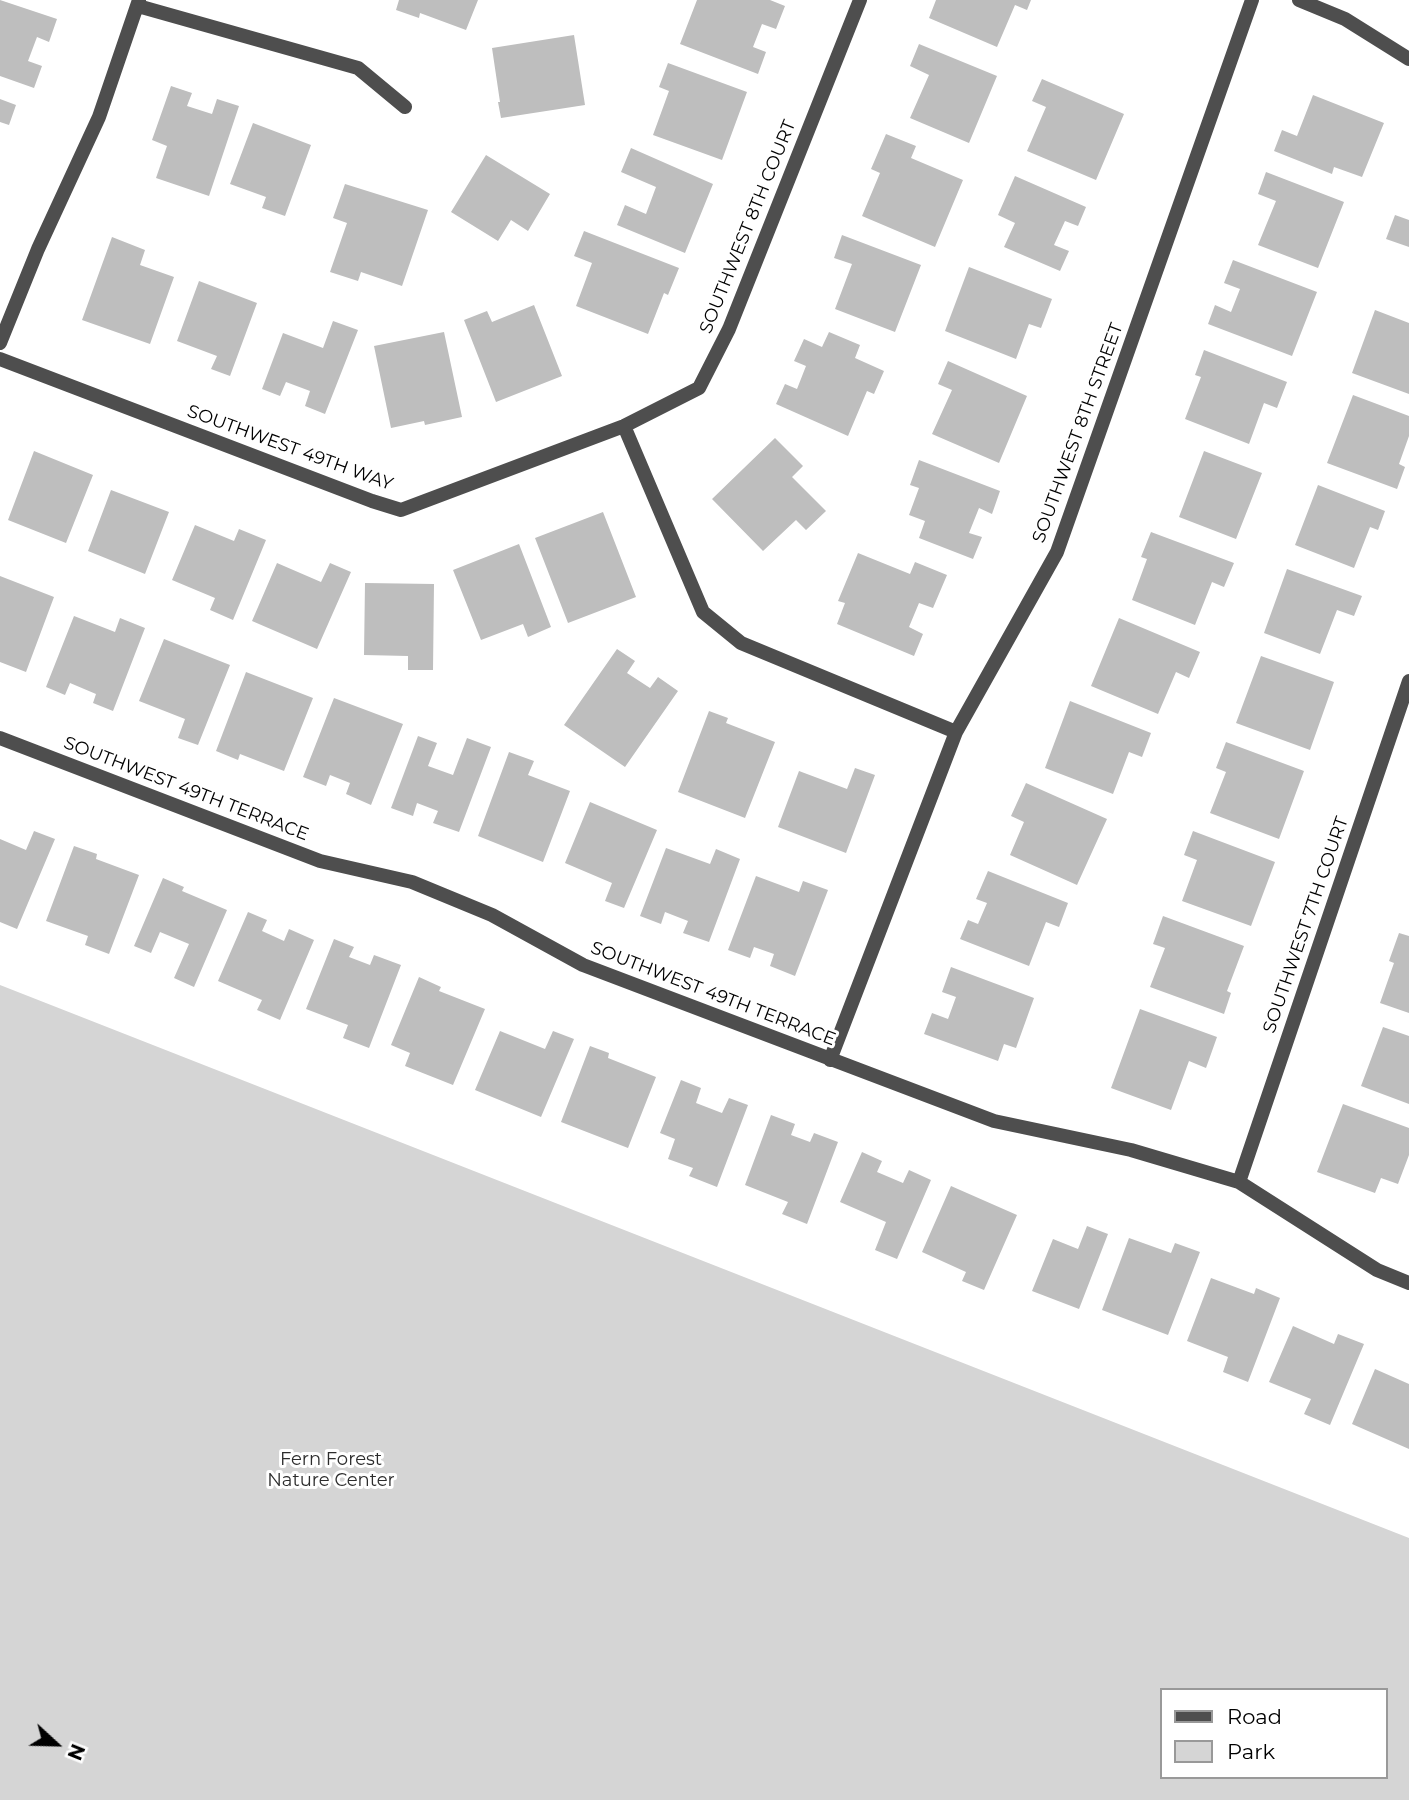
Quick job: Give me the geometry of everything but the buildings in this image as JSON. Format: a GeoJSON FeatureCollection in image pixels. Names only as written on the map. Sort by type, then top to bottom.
{"type":"FeatureCollection","features":[{"type":"Feature","properties":{"kind":"street","name":"SOUTHWEST 8TH COURT"},"geometry":{"type":"LineString","coordinates":[[624,426],[699,388],[729,329],[860,0]]}},
{"type":"Feature","properties":{"kind":"street","name":"SOUTHWEST 8TH STREET"},"geometry":{"type":"LineString","coordinates":[[830,1060],[956,732],[1057,552],[1252,0]]}},
{"type":"Feature","properties":{"kind":"street"},"geometry":{"type":"LineString","coordinates":[[1299,0],[1345,19],[1409,59]]}},
{"type":"Feature","properties":{"kind":"street"},"geometry":{"type":"LineString","coordinates":[[0,343],[38,249],[99,117],[138,3],[358,68],[405,107]]}},
{"type":"Feature","properties":{"kind":"street","name":"SOUTHWEST 49TH WAY"},"geometry":{"type":"LineString","coordinates":[[0,359],[372,501],[401,509],[624,426]]}},
{"type":"Feature","properties":{"kind":"street"},"geometry":{"type":"LineString","coordinates":[[624,426],[703,612],[741,643],[956,732]]}},
{"type":"Feature","properties":{"kind":"street","name":"SOUTHWEST 7TH COURT"},"geometry":{"type":"LineString","coordinates":[[1239,1182],[1409,681]]}},
{"type":"Feature","properties":{"kind":"street","name":"SOUTHWEST 49TH TERRACE"},"geometry":{"type":"LineString","coordinates":[[0,738],[320,861],[412,882],[492,915],[583,965],[995,1121],[1131,1150],[1239,1182],[1377,1270],[1409,1283]]}},
{"type":"Feature","properties":{"kind":"green space","name":"Fern Forest Nature Center"},"geometry":{"type":"Polygon","coordinates":[[[0,985],[1409,1538],[1409,1800],[0,1800],[0,985]]]}}]}
